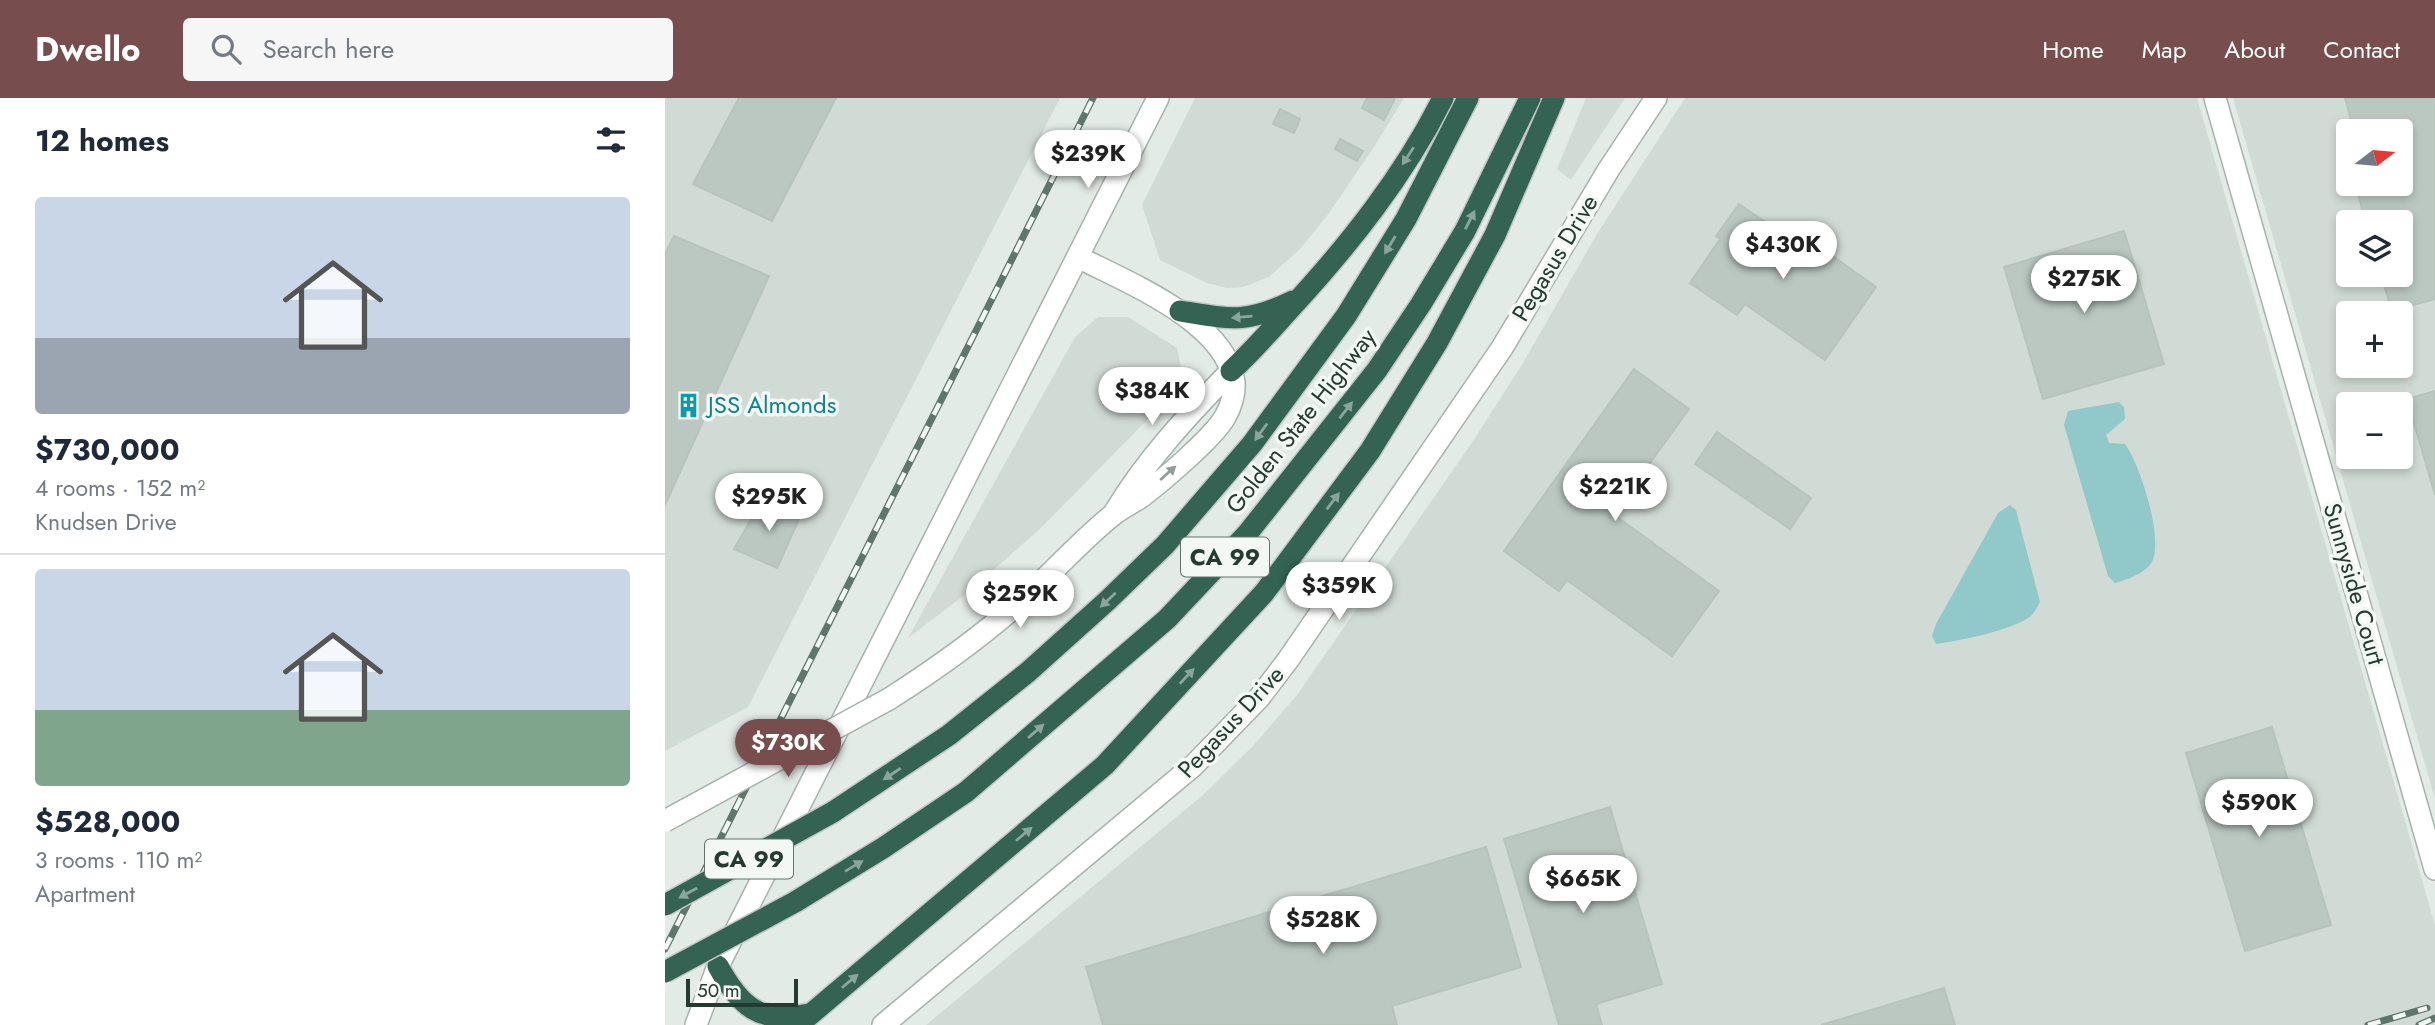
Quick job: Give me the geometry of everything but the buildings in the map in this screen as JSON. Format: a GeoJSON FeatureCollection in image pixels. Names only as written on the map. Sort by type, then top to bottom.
{"type":"FeatureCollection","features":[{"type":"Feature","properties":{"kind":"highway"},"geometry":{"type":"LineString","coordinates":[[1231,371],[1301,297],[1364,223],[1444,98]]}},
{"type":"Feature","properties":{"kind":"highway","name":"Golden State Highway"},"geometry":{"type":"LineString","coordinates":[[665,905],[833,812],[949,735],[1028,672],[1165,545],[1252,444],[1346,316],[1406,219],[1468,98]]}},
{"type":"Feature","properties":{"kind":"highway","name":"Golden State Highway"},"geometry":{"type":"LineString","coordinates":[[665,972],[795,902],[883,848],[966,792],[1167,619],[1247,534],[1377,370],[1465,231],[1530,98]]}},
{"type":"Feature","properties":{"kind":"highway"},"geometry":{"type":"LineString","coordinates":[[798,1025],[1105,765],[1264,593],[1370,451],[1437,343],[1495,235],[1554,98]]}},
{"type":"Feature","properties":{"kind":"highway"},"geometry":{"type":"LineString","coordinates":[[1180,311],[1239,319],[1268,312],[1301,297]]}},
{"type":"Feature","properties":{"kind":"highway"},"geometry":{"type":"LineString","coordinates":[[718,966],[739,1003],[763,1020],[777,1023],[792,1021],[815,1010]]}},
{"type":"Feature","properties":{"kind":"street"},"geometry":{"type":"LineString","coordinates":[[696,1025],[718,966],[1158,98]]}},
{"type":"Feature","properties":{"kind":"street","name":"Pegasus Drive"},"geometry":{"type":"LineString","coordinates":[[883,1025],[1193,766],[1259,698],[1288,660],[1502,348],[1609,169],[1656,98]]}},
{"type":"Feature","properties":{"kind":"street","name":"Sunnyside Court"},"geometry":{"type":"LineString","coordinates":[[2215,98],[2435,869]]}},
{"type":"Feature","properties":{"kind":"street"},"geometry":{"type":"LineString","coordinates":[[665,821],[889,699],[929,674],[994,625],[1114,514],[1131,485],[1150,461],[1231,371],[1212,338],[1180,311],[1078,257]]}},
{"type":"Feature","properties":{"kind":"shaded area"},"geometry":{"type":"Polygon","coordinates":[[[665,98],[1060,98],[748,707],[665,751],[665,98]]]}},
{"type":"Feature","properties":{"kind":"shaded area"},"geometry":{"type":"Polygon","coordinates":[[[1195,98],[1404,98],[1327,216],[1300,249],[1269,277],[1243,287],[1227,288],[1207,283],[1160,260],[1142,205],[1195,98]]]}},
{"type":"Feature","properties":{"kind":"shaded area"},"geometry":{"type":"Polygon","coordinates":[[[1586,98],[1625,98],[1571,180],[1557,169],[1586,98]]]}},
{"type":"Feature","properties":{"kind":"shaded area"},"geometry":{"type":"Polygon","coordinates":[[[1685,98],[2197,98],[2435,925],[2435,1025],[926,1025],[1203,795],[1252,747],[1297,695],[1473,441],[1523,363],[1597,234],[1685,98]]]}},
{"type":"Feature","properties":{"kind":"shaded area"},"geometry":{"type":"Polygon","coordinates":[[[2233,98],[2435,98],[2435,799],[2340,469],[2413,469],[2413,392],[2336,392],[2336,455],[2233,98]]]}},
{"type":"Feature","properties":{"kind":"shaded area"},"geometry":{"type":"Polygon","coordinates":[[[1098,317],[1128,317],[1177,348],[1183,377],[1150,417],[1042,527],[970,591],[908,638],[1075,337],[1098,317]]]}},
{"type":"Feature","properties":{"kind":"water"},"geometry":{"type":"Polygon","coordinates":[[[2119,402],[2124,407],[2125,419],[2106,435],[2109,443],[2125,444],[2137,468],[2153,520],[2155,551],[2152,562],[2145,570],[2115,583],[2108,576],[2064,425],[2068,411],[2119,402]]]}},
{"type":"Feature","properties":{"kind":"water"},"geometry":{"type":"Polygon","coordinates":[[[2010,505],[2016,510],[2040,602],[2031,616],[2012,626],[1971,638],[1936,644],[1932,636],[1936,624],[1998,513],[2010,505]]]}},
{"type":"Feature","properties":{"kind":"railway"},"geometry":{"type":"LineString","coordinates":[[665,949],[1093,98]]}},
{"type":"Feature","properties":{"kind":"railway"},"geometry":{"type":"LineString","coordinates":[[2368,1025],[2427,1008]]}},
{"type":"Feature","properties":{"kind":"railway"},"geometry":{"type":"LineString","coordinates":[[2419,1025],[2435,1018]]}},
{"type":"Feature","properties":{"kind":"place","name":"JSS Almonds"},"geometry":{"type":"Point","coordinates":[688,405]}}]}
